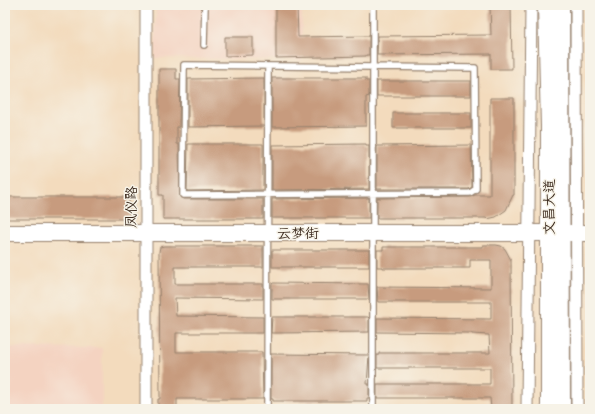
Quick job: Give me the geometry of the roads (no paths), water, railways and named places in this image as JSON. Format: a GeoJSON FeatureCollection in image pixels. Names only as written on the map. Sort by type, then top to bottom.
{"type":"FeatureCollection","features":[{"type":"Feature","properties":{"kind":"main road","name":"文昌大道"},"geometry":{"type":"LineString","coordinates":[[546,5],[549,126],[569,233],[549,409]]}},
{"type":"Feature","properties":{"kind":"main road","name":"文昌大道"},"geometry":{"type":"LineString","coordinates":[[561,5],[569,233],[562,409]]}},
{"type":"Feature","properties":{"kind":"main road","name":"云梦街"},"geometry":{"type":"LineString","coordinates":[[5,233],[569,233]]}},
{"type":"Feature","properties":{"kind":"street","name":"凤仪路"},"geometry":{"type":"LineString","coordinates":[[146,5],[146,409]]}},
{"type":"Feature","properties":{"kind":"street"},"geometry":{"type":"LineString","coordinates":[[527,409],[531,5]]}},
{"type":"Feature","properties":{"kind":"street"},"geometry":{"type":"LineString","coordinates":[[576,5],[569,233],[577,409]]}},
{"type":"Feature","properties":{"kind":"lane"},"geometry":{"type":"LineString","coordinates":[[204,5],[204,45]]}},
{"type":"Feature","properties":{"kind":"lane"},"geometry":{"type":"LineString","coordinates":[[373,5],[373,409]]}},
{"type":"Feature","properties":{"kind":"lane"},"geometry":{"type":"LineString","coordinates":[[184,65],[373,67],[475,68],[476,189],[470,193],[183,195],[184,65]]}},
{"type":"Feature","properties":{"kind":"lane"},"geometry":{"type":"LineString","coordinates":[[267,409],[268,66]]}}]}
